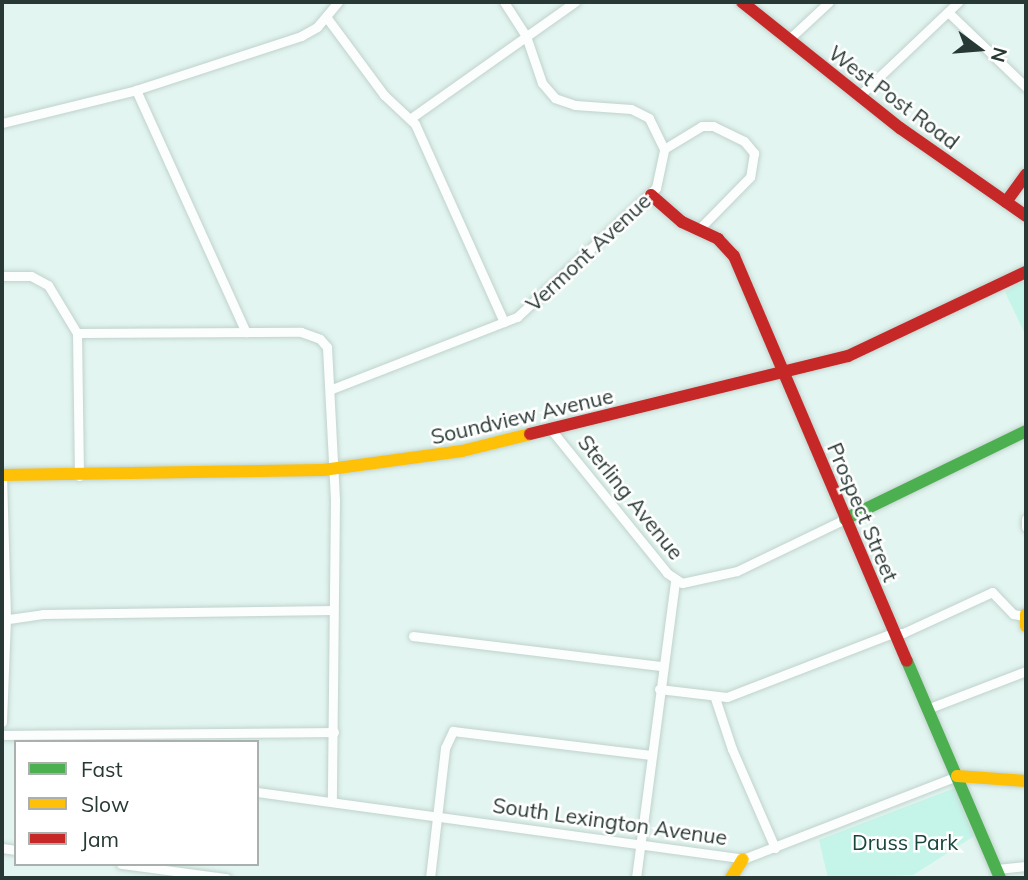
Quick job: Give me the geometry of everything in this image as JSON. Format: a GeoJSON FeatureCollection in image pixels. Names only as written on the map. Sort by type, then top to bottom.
{"type":"FeatureCollection","features":[{"type":"Feature","properties":{"kind":"street"},"geometry":{"type":"LineString","coordinates":[[2,122],[136,90],[301,36],[327,18],[338,2]]}},
{"type":"Feature","properties":{"kind":"street"},"geometry":{"type":"LineString","coordinates":[[504,2],[526,36],[542,83],[555,98],[575,105],[639,111],[653,124],[664,149],[702,127],[722,129],[750,146],[755,162],[750,177],[698,230]]}},
{"type":"Feature","properties":{"kind":"street"},"geometry":{"type":"LineString","coordinates":[[411,118],[575,2]]}},
{"type":"Feature","properties":{"kind":"street","name":"West Post Road"},"geometry":{"type":"LineString","coordinates":[[742,2],[859,96],[1026,216]]}},
{"type":"Feature","properties":{"kind":"street"},"geometry":{"type":"LineString","coordinates":[[789,39],[829,2]]}},
{"type":"Feature","properties":{"kind":"street"},"geometry":{"type":"LineString","coordinates":[[859,96],[958,2]]}},
{"type":"Feature","properties":{"kind":"street"},"geometry":{"type":"LineString","coordinates":[[948,12],[1026,87]]}},
{"type":"Feature","properties":{"kind":"street"},"geometry":{"type":"LineString","coordinates":[[327,18],[384,95],[411,118],[504,322]]}},
{"type":"Feature","properties":{"kind":"street"},"geometry":{"type":"LineString","coordinates":[[136,90],[247,332]]}},
{"type":"Feature","properties":{"kind":"street","name":"Vermont Avenue"},"geometry":{"type":"LineString","coordinates":[[332,389],[504,322],[533,305],[651,195],[664,149]]}},
{"type":"Feature","properties":{"kind":"street"},"geometry":{"type":"LineString","coordinates":[[1006,202],[1026,174]]}},
{"type":"Feature","properties":{"kind":"street","name":"Prospect Street"},"geometry":{"type":"LineString","coordinates":[[651,195],[674,216],[718,239],[734,256],[999,874]]}},
{"type":"Feature","properties":{"kind":"street","name":"Soundview Avenue"},"geometry":{"type":"LineString","coordinates":[[2,475],[334,469],[413,460],[553,432],[782,373],[879,343],[1026,272]]}},
{"type":"Feature","properties":{"kind":"street"},"geometry":{"type":"LineString","coordinates":[[2,276],[43,281],[77,333],[79,475]]}},
{"type":"Feature","properties":{"kind":"street"},"geometry":{"type":"LineString","coordinates":[[77,333],[301,332],[320,339],[331,364],[332,389],[332,800]]}},
{"type":"Feature","properties":{"kind":"street","name":"Sterling Avenue"},"geometry":{"type":"LineString","coordinates":[[553,432],[674,580],[696,583],[737,571],[1026,431]]}},
{"type":"Feature","properties":{"kind":"street"},"geometry":{"type":"LineString","coordinates":[[2,475],[2,722]]}},
{"type":"Feature","properties":{"kind":"street"},"geometry":{"type":"LineString","coordinates":[[1026,519],[1026,527]]}},
{"type":"Feature","properties":{"kind":"street"},"geometry":{"type":"LineString","coordinates":[[636,878],[674,580]]}},
{"type":"Feature","properties":{"kind":"street"},"geometry":{"type":"LineString","coordinates":[[659,688],[715,698],[895,634],[992,592],[1013,614],[1025,619]]}},
{"type":"Feature","properties":{"kind":"street"},"geometry":{"type":"LineString","coordinates":[[4,619],[277,608],[334,610]]}},
{"type":"Feature","properties":{"kind":"street"},"geometry":{"type":"LineString","coordinates":[[413,636],[662,666]]}},
{"type":"Feature","properties":{"kind":"street"},"geometry":{"type":"LineString","coordinates":[[927,709],[1026,671]]}},
{"type":"Feature","properties":{"kind":"street"},"geometry":{"type":"LineString","coordinates":[[715,698],[732,749],[775,848]]}},
{"type":"Feature","properties":{"kind":"street"},"geometry":{"type":"LineString","coordinates":[[430,878],[445,748],[453,730],[651,755]]}},
{"type":"Feature","properties":{"kind":"street"},"geometry":{"type":"LineString","coordinates":[[2,735],[223,738],[334,732]]}},
{"type":"Feature","properties":{"kind":"street","name":"South Lexington Avenue"},"geometry":{"type":"LineString","coordinates":[[259,792],[332,800],[743,859],[957,776],[1026,781]]}},
{"type":"Feature","properties":{"kind":"street"},"geometry":{"type":"LineString","coordinates":[[731,878],[743,859]]}},
{"type":"Feature","properties":{"kind":"street"},"geometry":{"type":"LineString","coordinates":[[134,866],[226,878]]}},
{"type":"Feature","properties":{"kind":"street"},"geometry":{"type":"LineString","coordinates":[[999,874],[1026,866]]}},
{"type":"Feature","properties":{"kind":"green space"},"geometry":{"type":"Polygon","coordinates":[[[1026,279],[1026,336],[1005,292],[1026,279]]]}},
{"type":"Feature","properties":{"kind":"green space","name":"Druss Park"},"geometry":{"type":"Polygon","coordinates":[[[955,788],[974,836],[913,875],[828,878],[819,840],[955,788]]]}},
{"type":"Feature","properties":{"kind":"traffic: fast"},"geometry":{"type":"LineString","coordinates":[[845,519],[1026,431]]}},
{"type":"Feature","properties":{"kind":"traffic: fast"},"geometry":{"type":"LineString","coordinates":[[907,661],[1000,878]]}},
{"type":"Feature","properties":{"kind":"traffic: slow"},"geometry":{"type":"LineString","coordinates":[[2,475],[323,470],[462,451],[530,434]]}},
{"type":"Feature","properties":{"kind":"traffic: slow"},"geometry":{"type":"LineString","coordinates":[[1026,614],[1026,626]]}},
{"type":"Feature","properties":{"kind":"traffic: slow"},"geometry":{"type":"LineString","coordinates":[[957,776],[1026,781]]}},
{"type":"Feature","properties":{"kind":"traffic: slow"},"geometry":{"type":"LineString","coordinates":[[731,878],[743,859]]}},
{"type":"Feature","properties":{"kind":"traffic: jam"},"geometry":{"type":"LineString","coordinates":[[742,2],[900,128],[1026,216]]}},
{"type":"Feature","properties":{"kind":"traffic: jam"},"geometry":{"type":"LineString","coordinates":[[1006,202],[1026,174]]}},
{"type":"Feature","properties":{"kind":"traffic: jam"},"geometry":{"type":"LineString","coordinates":[[651,195],[682,222],[718,239],[734,256],[907,661]]}},
{"type":"Feature","properties":{"kind":"traffic: jam"},"geometry":{"type":"LineString","coordinates":[[530,434],[848,356],[1026,272]]}}]}
